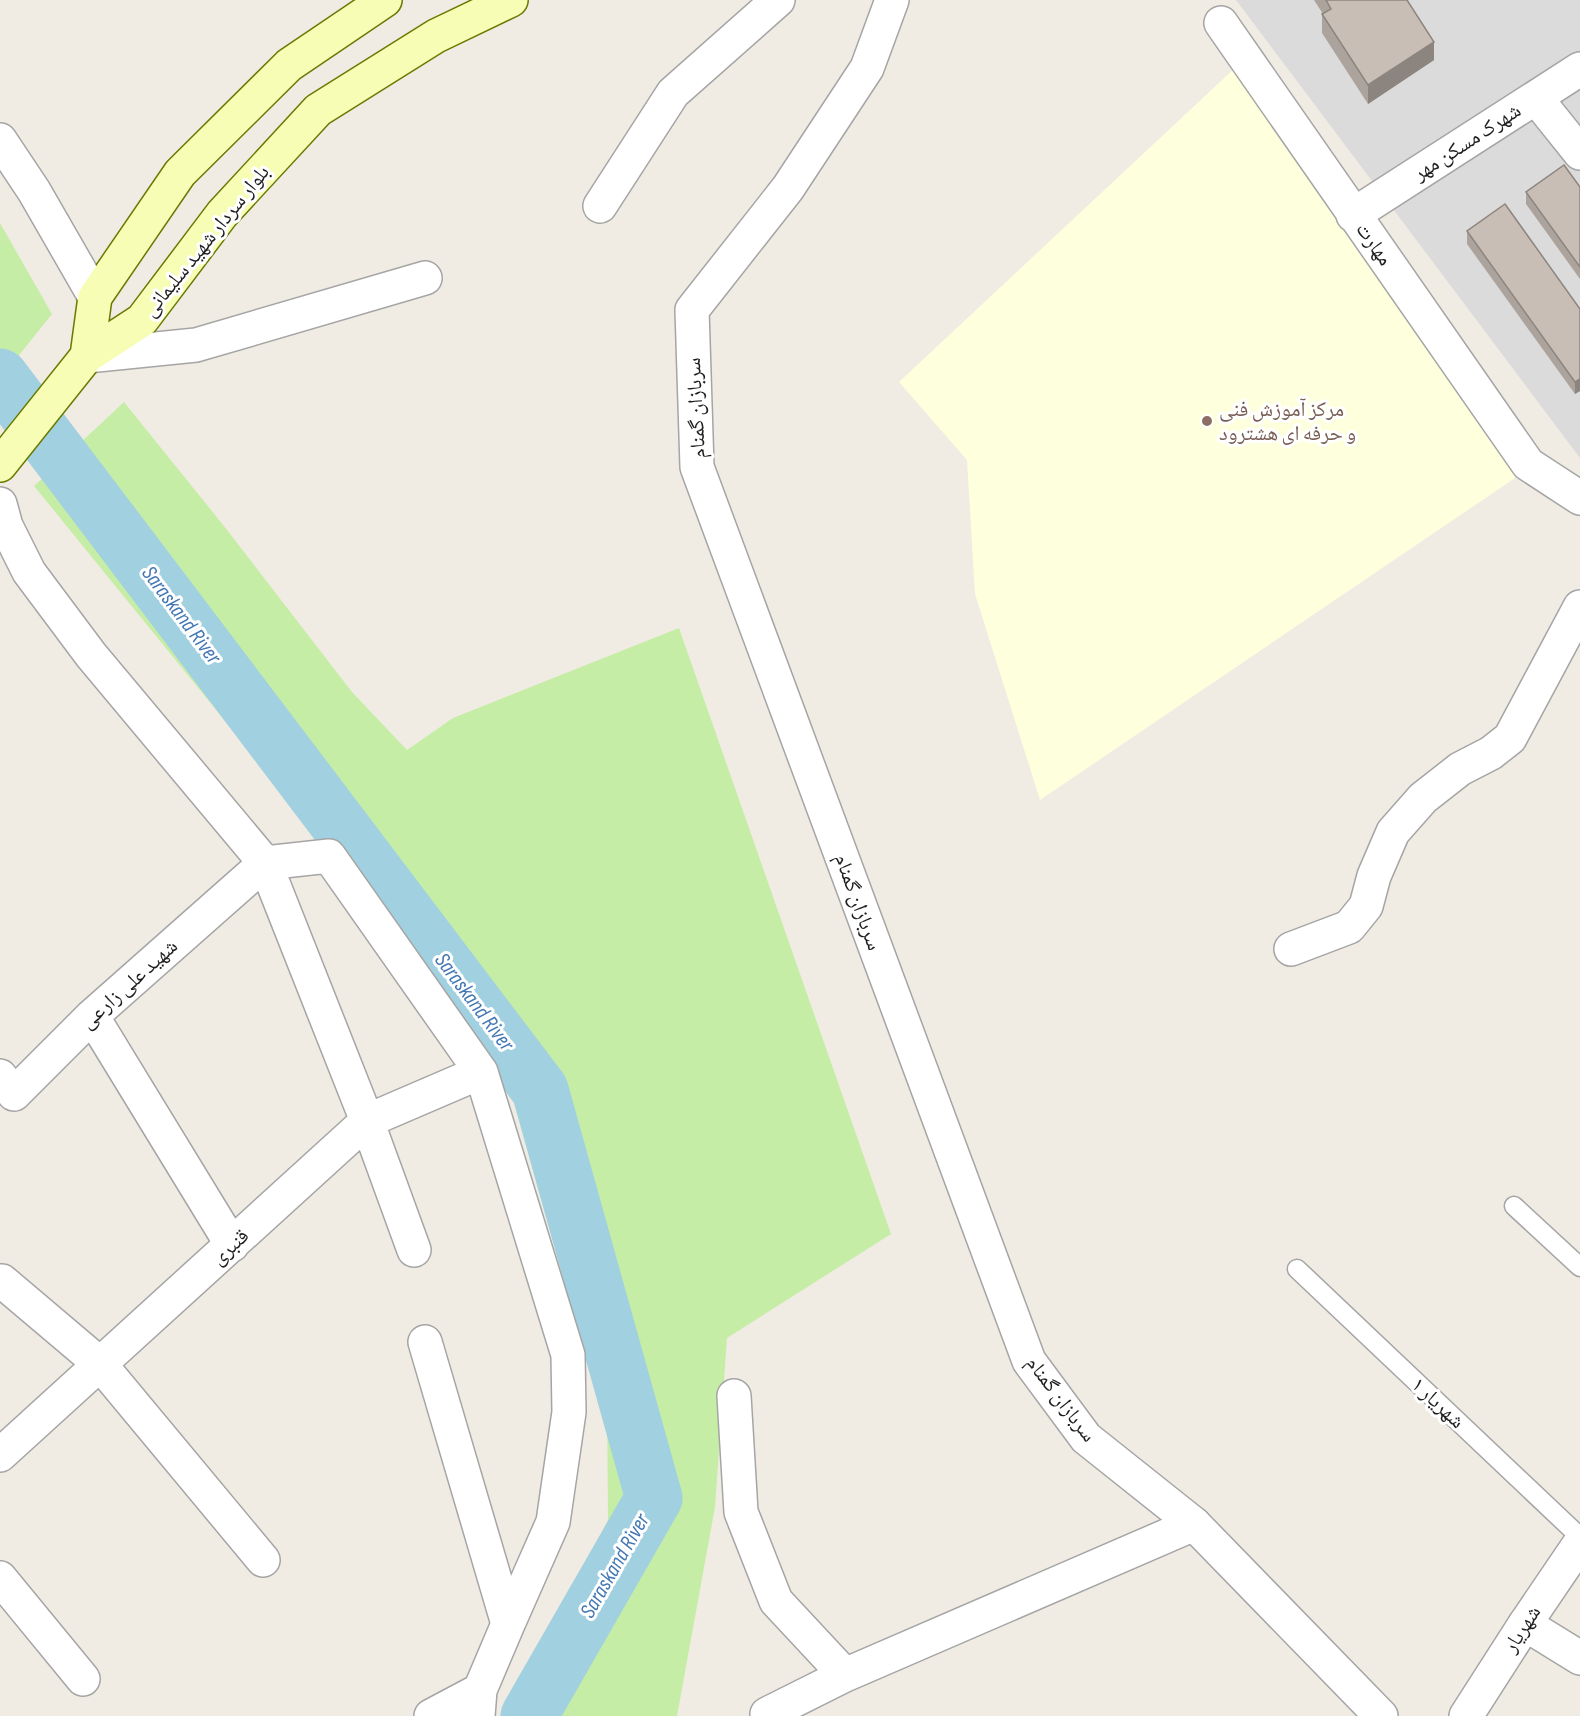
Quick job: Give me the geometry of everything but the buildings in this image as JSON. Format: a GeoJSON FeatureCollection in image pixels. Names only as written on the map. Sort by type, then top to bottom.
{"type":"FeatureCollection","features":[{"type":"Feature","properties":{"kind":"main road"},"geometry":{"type":"LineString","coordinates":[[0,465],[87,356],[95,297],[180,173],[289,65],[385,0]]}},
{"type":"Feature","properties":{"kind":"main road","name":"بلوار سردار شهید سلیمانی"},"geometry":{"type":"LineString","coordinates":[[87,356],[142,320],[222,214],[318,110],[436,36],[511,0]]}},
{"type":"Feature","properties":{"kind":"street"},"geometry":{"type":"LineString","coordinates":[[600,206],[673,93],[778,0]]}},
{"type":"Feature","properties":{"kind":"street","name":"سربازان گمنام"},"geometry":{"type":"LineString","coordinates":[[892,0],[867,68],[788,188],[692,310],[697,467],[1029,1361],[1086,1438],[1194,1524],[1381,1716]]}},
{"type":"Feature","properties":{"kind":"street","name":"مهارت"},"geometry":{"type":"LineString","coordinates":[[1221,23],[1528,464],[1580,498]]}},
{"type":"Feature","properties":{"kind":"street","name":"شهرک مسکن مهر"},"geometry":{"type":"LineString","coordinates":[[1353,214],[1580,69]]}},
{"type":"Feature","properties":{"kind":"street"},"geometry":{"type":"LineString","coordinates":[[1536,98],[1580,153]]}},
{"type":"Feature","properties":{"kind":"street"},"geometry":{"type":"LineString","coordinates":[[0,140],[34,191],[95,297]]}},
{"type":"Feature","properties":{"kind":"street"},"geometry":{"type":"LineString","coordinates":[[87,356],[196,345],[425,278]]}},
{"type":"Feature","properties":{"kind":"street"},"geometry":{"type":"LineString","coordinates":[[0,504],[6,526],[29,572],[56,609],[91,655],[265,863],[367,1121],[414,1250]]}},
{"type":"Feature","properties":{"kind":"street"},"geometry":{"type":"LineString","coordinates":[[1292,949],[1349,927],[1366,906],[1374,876],[1393,832],[1423,798],[1460,768],[1491,753],[1510,738],[1580,608]]}},
{"type":"Feature","properties":{"kind":"street"},"geometry":{"type":"LineString","coordinates":[[265,863],[328,856],[481,1072],[568,1355],[568,1412],[553,1522],[508,1624],[479,1703],[431,1716]]}},
{"type":"Feature","properties":{"kind":"street","name":"شهيد علی زارعی"},"geometry":{"type":"LineString","coordinates":[[0,1076],[14,1094],[92,1016],[265,863]]}},
{"type":"Feature","properties":{"kind":"street"},"geometry":{"type":"LineString","coordinates":[[92,1016],[232,1245]]}},
{"type":"Feature","properties":{"kind":"street","name":"قنبری"},"geometry":{"type":"LineString","coordinates":[[7,1437],[100,1364],[367,1121],[481,1072]]}},
{"type":"Feature","properties":{"kind":"street"},"geometry":{"type":"LineString","coordinates":[[2,1281],[100,1364],[263,1560]]}},
{"type":"Feature","properties":{"kind":"street"},"geometry":{"type":"LineString","coordinates":[[425,1342],[508,1624]]}},
{"type":"Feature","properties":{"kind":"street"},"geometry":{"type":"LineString","coordinates":[[734,1396],[741,1512],[776,1602],[845,1675]]}},
{"type":"Feature","properties":{"kind":"street"},"geometry":{"type":"LineString","coordinates":[[767,1714],[845,1675],[1194,1524]]}},
{"type":"Feature","properties":{"kind":"street","name":"شهریار"},"geometry":{"type":"LineString","coordinates":[[1466,1716],[1580,1543]]}},
{"type":"Feature","properties":{"kind":"street"},"geometry":{"type":"LineString","coordinates":[[0,1578],[83,1679]]}},
{"type":"Feature","properties":{"kind":"street"},"geometry":{"type":"LineString","coordinates":[[1525,1624],[1580,1658]]}},
{"type":"Feature","properties":{"kind":"lane"},"geometry":{"type":"LineString","coordinates":[[1514,1206],[1580,1267]]}},
{"type":"Feature","properties":{"kind":"lane","name":"شهریار ۱"},"geometry":{"type":"LineString","coordinates":[[1297,1269],[1580,1537]]}},
{"type":"Feature","properties":{"kind":"shaded area"},"geometry":{"type":"Polygon","coordinates":[[[1236,0],[1580,0],[1580,458],[1236,0]]]}},
{"type":"Feature","properties":{"kind":"shaded area","name":"مرکز آموزش فنی و حرفه ای هشترود"},"geometry":{"type":"Polygon","coordinates":[[[1236,67],[1518,476],[1040,800],[975,594],[967,460],[899,382],[1236,67]]]}},
{"type":"Feature","properties":{"kind":"green space"},"geometry":{"type":"Polygon","coordinates":[[[0,223],[52,314],[0,379],[0,223]]]}},
{"type":"Feature","properties":{"kind":"green space"},"geometry":{"type":"Polygon","coordinates":[[[124,402],[224,526],[352,692],[407,750],[453,718],[679,628],[891,1234],[727,1338],[715,1507],[677,1716],[511,1716],[608,1520],[607,1396],[525,1090],[34,486],[124,402]]]}},
{"type":"Feature","properties":{"kind":"waterway","name":"Saraskand River"},"geometry":{"type":"LineString","coordinates":[[0,377],[540,1090],[654,1498],[529,1716]]}},
{"type":"Feature","properties":{"kind":"place","name":"مرکز آموزش فنی و حرفه ای هشترود"},"geometry":{"type":"Point","coordinates":[1207,421]}}]}
